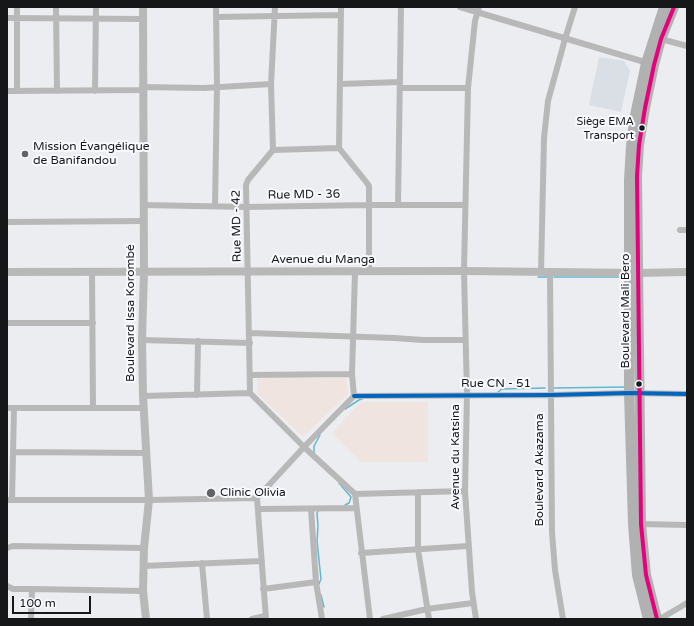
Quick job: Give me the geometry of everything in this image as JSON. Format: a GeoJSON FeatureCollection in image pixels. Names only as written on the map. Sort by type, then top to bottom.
{"type":"FeatureCollection","features":[{"type":"Feature","properties":{"kind":"main road","name":"Boulevard Mali Bero"},"geometry":{"type":"LineString","coordinates":[[648,619],[638,575],[634,393],[635,273],[629,180],[634,120],[664,7]]}},
{"type":"Feature","properties":{"kind":"main road","name":"Boulevard Mali Bero"},"geometry":{"type":"LineString","coordinates":[[650,64],[674,7]]}},
{"type":"Feature","properties":{"kind":"main road","name":"Boulevard Mali Bero"},"geometry":{"type":"LineString","coordinates":[[637,524],[656,619]]}},
{"type":"Feature","properties":{"kind":"street"},"geometry":{"type":"LineString","coordinates":[[16,7],[17,91]]}},
{"type":"Feature","properties":{"kind":"street"},"geometry":{"type":"LineString","coordinates":[[56,7],[57,91]]}},
{"type":"Feature","properties":{"kind":"street"},"geometry":{"type":"LineString","coordinates":[[95,90],[96,7]]}},
{"type":"Feature","properties":{"kind":"street","name":"Boulevard Issa Korombé"},"geometry":{"type":"LineString","coordinates":[[143,7],[142,89],[144,272],[142,340],[148,500],[143,566],[143,591],[146,619]]}},
{"type":"Feature","properties":{"kind":"street"},"geometry":{"type":"LineString","coordinates":[[215,206],[217,87],[216,7]]}},
{"type":"Feature","properties":{"kind":"street"},"geometry":{"type":"LineString","coordinates":[[275,7],[271,84],[273,150],[339,148]]}},
{"type":"Feature","properties":{"kind":"street"},"geometry":{"type":"LineString","coordinates":[[341,7],[339,148],[368,185],[369,272]]}},
{"type":"Feature","properties":{"kind":"street"},"geometry":{"type":"LineString","coordinates":[[398,205],[401,7]]}},
{"type":"Feature","properties":{"kind":"street"},"geometry":{"type":"LineString","coordinates":[[460,7],[478,10],[565,39],[650,64]]}},
{"type":"Feature","properties":{"kind":"street"},"geometry":{"type":"LineString","coordinates":[[541,272],[544,131],[549,94],[575,7]]}},
{"type":"Feature","properties":{"kind":"street","name":"Avenue du Katsina"},"geometry":{"type":"LineString","coordinates":[[476,619],[473,603],[468,546],[465,491],[467,395],[464,271],[468,88],[478,10]]}},
{"type":"Feature","properties":{"kind":"street"},"geometry":{"type":"LineString","coordinates":[[216,17],[342,15]]}},
{"type":"Feature","properties":{"kind":"street"},"geometry":{"type":"LineString","coordinates":[[7,18],[142,19]]}},
{"type":"Feature","properties":{"kind":"street"},"geometry":{"type":"LineString","coordinates":[[661,39],[687,46]]}},
{"type":"Feature","properties":{"kind":"street"},"geometry":{"type":"LineString","coordinates":[[7,91],[204,88],[271,84]]}},
{"type":"Feature","properties":{"kind":"street"},"geometry":{"type":"LineString","coordinates":[[340,84],[468,88]]}},
{"type":"Feature","properties":{"kind":"street","name":"Rue MD - 42"},"geometry":{"type":"LineString","coordinates":[[250,393],[247,183],[273,150]]}},
{"type":"Feature","properties":{"kind":"street","name":"Rue MD - 36"},"geometry":{"type":"LineString","coordinates":[[143,205],[247,207],[465,205]]}},
{"type":"Feature","properties":{"kind":"street"},"geometry":{"type":"LineString","coordinates":[[7,222],[144,222]]}},
{"type":"Feature","properties":{"kind":"street"},"geometry":{"type":"LineString","coordinates":[[680,230],[687,230]]}},
{"type":"Feature","properties":{"kind":"street","name":"Avenue du Manga"},"geometry":{"type":"LineString","coordinates":[[7,272],[687,272]]}},
{"type":"Feature","properties":{"kind":"street"},"geometry":{"type":"LineString","coordinates":[[92,272],[94,408]]}},
{"type":"Feature","properties":{"kind":"street"},"geometry":{"type":"LineString","coordinates":[[144,408],[10,408],[13,452],[9,500],[257,498],[354,396],[352,374],[355,272]]}},
{"type":"Feature","properties":{"kind":"street","name":"Boulevard Akazama"},"geometry":{"type":"LineString","coordinates":[[550,272],[552,532],[555,570],[563,619]]}},
{"type":"Feature","properties":{"kind":"street"},"geometry":{"type":"LineString","coordinates":[[7,323],[93,323]]}},
{"type":"Feature","properties":{"kind":"street"},"geometry":{"type":"LineString","coordinates":[[250,333],[354,336],[423,340],[465,340]]}},
{"type":"Feature","properties":{"kind":"street"},"geometry":{"type":"LineString","coordinates":[[142,340],[250,343]]}},
{"type":"Feature","properties":{"kind":"street"},"geometry":{"type":"LineString","coordinates":[[197,395],[198,341]]}},
{"type":"Feature","properties":{"kind":"street"},"geometry":{"type":"LineString","coordinates":[[250,375],[352,374]]}},
{"type":"Feature","properties":{"kind":"street"},"geometry":{"type":"LineString","coordinates":[[143,396],[250,393],[304,447],[355,494],[370,619]]}},
{"type":"Feature","properties":{"kind":"street","name":"Rue CN - 51"},"geometry":{"type":"LineString","coordinates":[[354,396],[634,393],[687,394]]}},
{"type":"Feature","properties":{"kind":"street"},"geometry":{"type":"LineString","coordinates":[[13,452],[146,454]]}},
{"type":"Feature","properties":{"kind":"street"},"geometry":{"type":"LineString","coordinates":[[355,494],[465,491]]}},
{"type":"Feature","properties":{"kind":"street"},"geometry":{"type":"LineString","coordinates":[[418,492],[418,549],[429,619]]}},
{"type":"Feature","properties":{"kind":"street"},"geometry":{"type":"LineString","coordinates":[[252,619],[266,618],[257,498]]}},
{"type":"Feature","properties":{"kind":"street"},"geometry":{"type":"LineString","coordinates":[[259,509],[356,508]]}},
{"type":"Feature","properties":{"kind":"street"},"geometry":{"type":"LineString","coordinates":[[311,509],[316,582],[322,619]]}},
{"type":"Feature","properties":{"kind":"street"},"geometry":{"type":"LineString","coordinates":[[637,524],[687,525]]}},
{"type":"Feature","properties":{"kind":"street"},"geometry":{"type":"LineString","coordinates":[[7,548],[13,546],[144,548]]}},
{"type":"Feature","properties":{"kind":"street"},"geometry":{"type":"LineString","coordinates":[[361,553],[468,546]]}},
{"type":"Feature","properties":{"kind":"street"},"geometry":{"type":"LineString","coordinates":[[143,566],[262,561]]}},
{"type":"Feature","properties":{"kind":"street"},"geometry":{"type":"LineString","coordinates":[[202,563],[207,619]]}},
{"type":"Feature","properties":{"kind":"street"},"geometry":{"type":"LineString","coordinates":[[263,589],[316,582]]}},
{"type":"Feature","properties":{"kind":"street"},"geometry":{"type":"LineString","coordinates":[[7,586],[13,589],[143,591]]}},
{"type":"Feature","properties":{"kind":"street"},"geometry":{"type":"LineString","coordinates":[[31,619],[32,589]]}},
{"type":"Feature","properties":{"kind":"street"},"geometry":{"type":"LineString","coordinates":[[383,619],[427,609],[473,603]]}},
{"type":"Feature","properties":{"kind":"street"},"geometry":{"type":"LineString","coordinates":[[660,619],[687,603]]}},
{"type":"Feature","properties":{"kind":"shaded area"},"geometry":{"type":"Polygon","coordinates":[[[599,57],[624,61],[630,71],[621,112],[589,105],[599,57]]]}},
{"type":"Feature","properties":{"kind":"shaded area"},"geometry":{"type":"Polygon","coordinates":[[[257,378],[346,378],[348,394],[303,437],[258,394],[257,378]]]}},
{"type":"Feature","properties":{"kind":"shaded area"},"geometry":{"type":"Polygon","coordinates":[[[361,402],[428,402],[428,462],[361,462],[332,433],[361,402]]]}},
{"type":"Feature","properties":{"kind":"waterway"},"geometry":{"type":"LineString","coordinates":[[538,277],[547,277]]}},
{"type":"Feature","properties":{"kind":"waterway"},"geometry":{"type":"LineString","coordinates":[[554,277],[624,277]]}},
{"type":"Feature","properties":{"kind":"waterway"},"geometry":{"type":"LineString","coordinates":[[554,388],[626,387]]}},
{"type":"Feature","properties":{"kind":"waterway"},"geometry":{"type":"LineString","coordinates":[[498,392],[502,389],[545,388]]}},
{"type":"Feature","properties":{"kind":"waterway"},"geometry":{"type":"LineString","coordinates":[[345,409],[364,398]]}},
{"type":"Feature","properties":{"kind":"waterway"},"geometry":{"type":"LineString","coordinates":[[314,453],[314,446],[320,435]]}},
{"type":"Feature","properties":{"kind":"waterway"},"geometry":{"type":"LineString","coordinates":[[339,483],[351,497],[349,503],[345,505]]}},
{"type":"Feature","properties":{"kind":"waterway"},"geometry":{"type":"LineString","coordinates":[[318,511],[317,541],[321,579],[319,584]]}},
{"type":"Feature","properties":{"kind":"waterway"},"geometry":{"type":"LineString","coordinates":[[321,595],[324,607]]}},
{"type":"Feature","properties":{"kind":"transit line"},"geometry":{"type":"LineString","coordinates":[[657,619],[646,575],[641,524],[637,176],[639,145],[654,65],[661,39],[674,7]]}},
{"type":"Feature","properties":{"kind":"transit line"},"geometry":{"type":"LineString","coordinates":[[354,396],[629,393],[687,394]]}},
{"type":"Feature","properties":{"kind":"place","name":"Siège EMA Transport"},"geometry":{"type":"Point","coordinates":[642,128]}},
{"type":"Feature","properties":{"kind":"place","name":"Mission Évangélique de Banifandou"},"geometry":{"type":"Point","coordinates":[25,154]}},
{"type":"Feature","properties":{"kind":"place","name":"Clinic Olivia"},"geometry":{"type":"Point","coordinates":[211,493]}}]}
